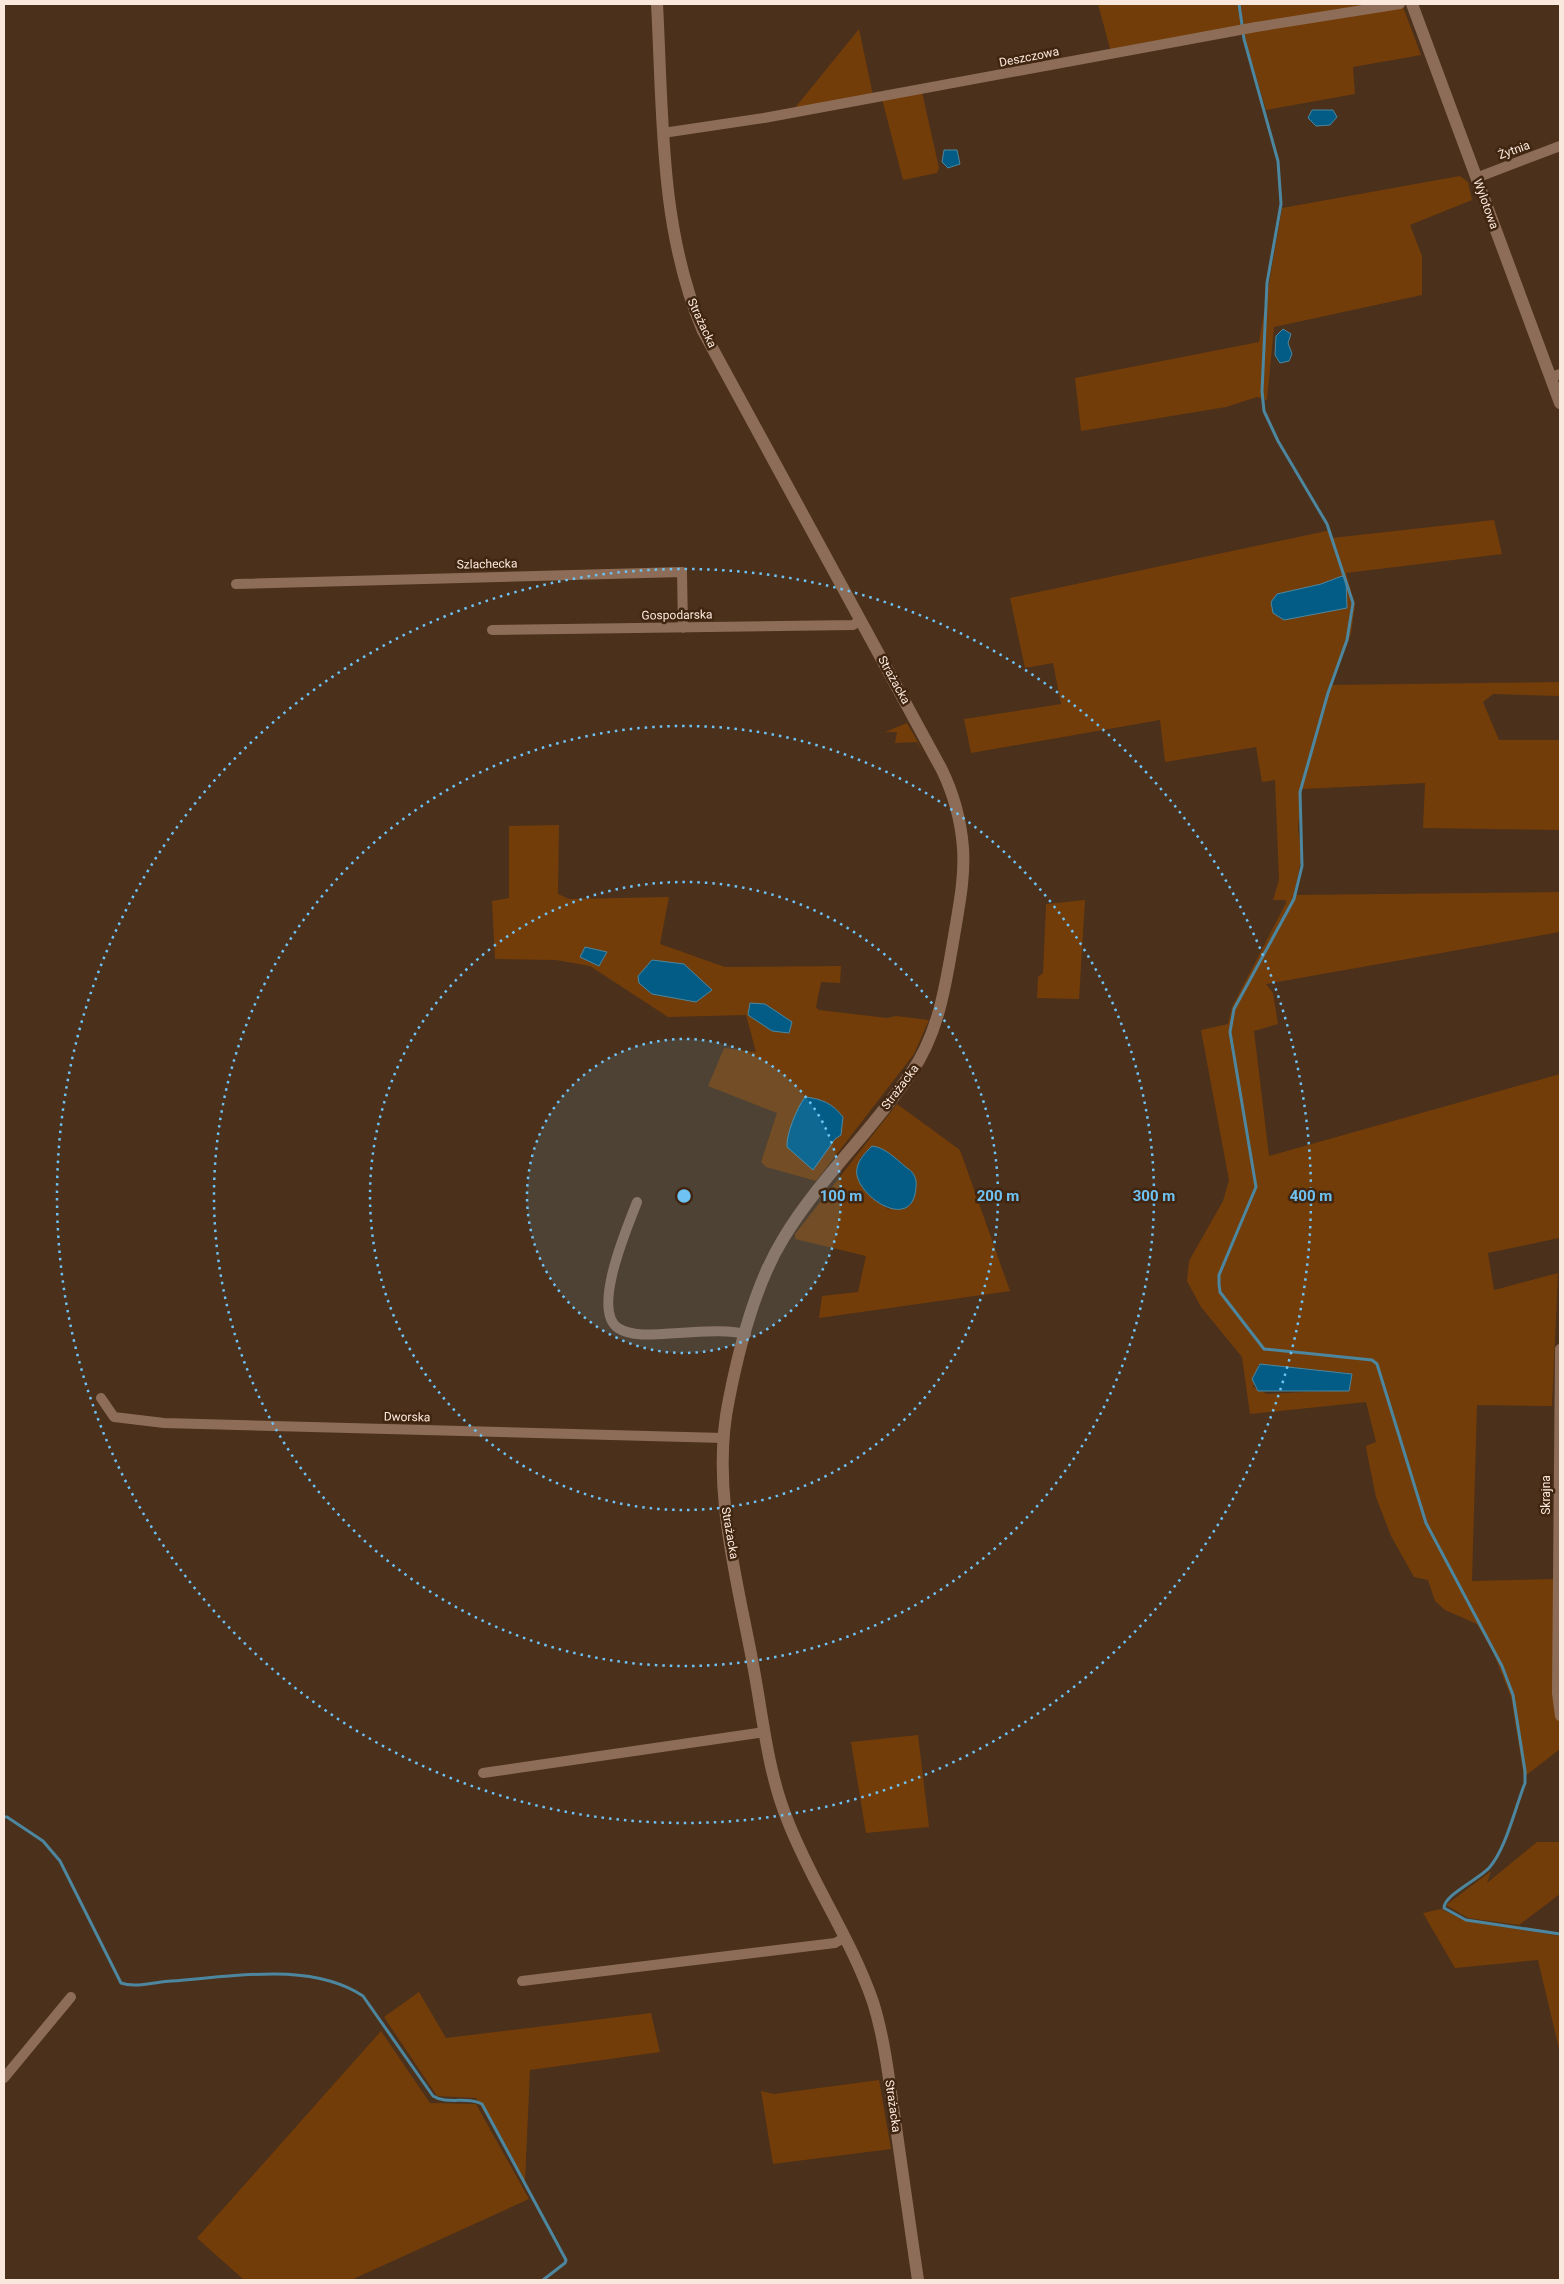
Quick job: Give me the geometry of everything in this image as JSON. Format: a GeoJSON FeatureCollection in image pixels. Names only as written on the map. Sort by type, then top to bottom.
{"type":"FeatureCollection","features":[{"type":"Feature","properties":{"kind":"street","name":"Strażacka"},"geometry":{"type":"LineString","coordinates":[[657,4],[663,133],[680,262],[694,309],[937,759],[952,794],[963,844],[961,894],[940,1006],[925,1049],[908,1078],[784,1236],[764,1277],[746,1334],[730,1394],[723,1438],[722,1480],[725,1507],[774,1777],[787,1819],[868,1988],[882,2038],[918,2280]]}},
{"type":"Feature","properties":{"kind":"street","name":"Deszczowa"},"geometry":{"type":"LineString","coordinates":[[663,133],[764,118],[1243,30],[1400,4]]}},
{"type":"Feature","properties":{"kind":"street","name":"Wylotowa"},"geometry":{"type":"LineString","coordinates":[[1412,4],[1476,178],[1555,376],[1560,403]]}},
{"type":"Feature","properties":{"kind":"street","name":"Żytnia"},"geometry":{"type":"LineString","coordinates":[[1476,178],[1560,146]]}},
{"type":"Feature","properties":{"kind":"street","name":"Szlachecka"},"geometry":{"type":"LineString","coordinates":[[236,584],[682,572],[683,628]]}},
{"type":"Feature","properties":{"kind":"street","name":"Gospodarska"},"geometry":{"type":"LineString","coordinates":[[492,630],[853,625],[861,620]]}},
{"type":"Feature","properties":{"kind":"street"},"geometry":{"type":"LineString","coordinates":[[637,1202],[610,1287],[608,1310],[612,1322],[628,1332],[746,1334]]}},
{"type":"Feature","properties":{"kind":"street","name":"Skrajna"},"geometry":{"type":"LineString","coordinates":[[1560,1348],[1559,1642],[1557,1693],[1560,1716]]}},
{"type":"Feature","properties":{"kind":"street","name":"Dworska"},"geometry":{"type":"LineString","coordinates":[[101,1398],[114,1417],[164,1424],[723,1438]]}},
{"type":"Feature","properties":{"kind":"street"},"geometry":{"type":"LineString","coordinates":[[483,1773],[765,1732]]}},
{"type":"Feature","properties":{"kind":"street"},"geometry":{"type":"LineString","coordinates":[[522,1981],[834,1943],[844,1938]]}},
{"type":"Feature","properties":{"kind":"street"},"geometry":{"type":"LineString","coordinates":[[4,2078],[71,1997]]}},
{"type":"Feature","properties":{"kind":"shaded area"},"geometry":{"type":"Polygon","coordinates":[[[1098,4],[1402,4],[1421,55],[1353,67],[1355,94],[1266,110],[1242,29],[1112,56],[1098,4]]]}},
{"type":"Feature","properties":{"kind":"shaded area"},"geometry":{"type":"Polygon","coordinates":[[[859,29],[874,100],[790,114],[859,29]]]}},
{"type":"Feature","properties":{"kind":"shaded area"},"geometry":{"type":"Polygon","coordinates":[[[922,92],[939,168],[937,173],[903,180],[882,99],[922,92]]]}},
{"type":"Feature","properties":{"kind":"shaded area"},"geometry":{"type":"Polygon","coordinates":[[[1460,176],[1468,182],[1472,200],[1410,225],[1422,256],[1422,295],[1274,327],[1267,400],[1257,397],[1226,407],[1081,431],[1075,378],[1259,342],[1282,208],[1460,176]]]}},
{"type":"Feature","properties":{"kind":"shaded area"},"geometry":{"type":"Polygon","coordinates":[[[1494,520],[1502,554],[1346,573],[1355,605],[1351,634],[1329,685],[1560,682],[1560,696],[1493,694],[1483,702],[1499,740],[1560,740],[1560,830],[1423,828],[1425,783],[1302,789],[1298,829],[1302,855],[1294,895],[1560,892],[1560,932],[1266,984],[1273,993],[1278,1024],[1254,1031],[1269,1156],[1560,1074],[1559,1238],[1488,1253],[1494,1290],[1558,1273],[1552,1406],[1477,1405],[1472,1581],[1553,1579],[1559,1584],[1560,1749],[1524,1777],[1511,1697],[1494,1654],[1477,1624],[1445,1610],[1435,1601],[1428,1580],[1414,1577],[1391,1536],[1376,1497],[1367,1453],[1366,1446],[1376,1442],[1366,1402],[1250,1414],[1242,1357],[1201,1307],[1187,1281],[1189,1261],[1223,1201],[1229,1180],[1201,1030],[1228,1024],[1232,1007],[1286,903],[1285,900],[1273,900],[1279,880],[1275,780],[1262,782],[1256,747],[1165,762],[1160,720],[971,753],[964,719],[1061,704],[1053,663],[1025,668],[1010,598],[1331,530],[1332,538],[1494,520]],[[1258,1365],[1253,1387],[1267,1394],[1348,1390],[1350,1373],[1258,1365]]]}},
{"type":"Feature","properties":{"kind":"shaded area"},"geometry":{"type":"Polygon","coordinates":[[[907,723],[924,753],[917,742],[895,743],[897,732],[885,732],[907,723]]]}},
{"type":"Feature","properties":{"kind":"shaded area"},"geometry":{"type":"Polygon","coordinates":[[[559,825],[558,894],[569,899],[669,897],[660,944],[725,967],[841,966],[840,983],[821,982],[816,1007],[819,1010],[887,1018],[896,1016],[929,1020],[914,1054],[816,1181],[766,1167],[761,1162],[777,1113],[708,1086],[724,1048],[756,1052],[746,1015],[668,1017],[590,966],[556,960],[495,959],[492,901],[509,898],[509,826],[559,825]],[[805,1097],[791,1126],[787,1147],[813,1170],[835,1139],[841,1135],[843,1117],[831,1105],[805,1097]]]}},
{"type":"Feature","properties":{"kind":"shaded area"},"geometry":{"type":"Polygon","coordinates":[[[1085,900],[1079,999],[1037,998],[1038,977],[1043,973],[1046,904],[1085,900]]]}},
{"type":"Feature","properties":{"kind":"shaded area"},"geometry":{"type":"Polygon","coordinates":[[[897,1104],[960,1150],[1010,1291],[819,1318],[822,1296],[858,1292],[866,1256],[795,1239],[795,1234],[897,1104]],[[872,1146],[860,1158],[860,1183],[869,1194],[889,1210],[890,1155],[880,1148],[872,1146]]]}},
{"type":"Feature","properties":{"kind":"shaded area"},"geometry":{"type":"Polygon","coordinates":[[[918,1735],[929,1827],[866,1833],[851,1742],[918,1735]]]}},
{"type":"Feature","properties":{"kind":"shaded area"},"geometry":{"type":"Polygon","coordinates":[[[1537,1842],[1560,1842],[1560,1894],[1519,1925],[1468,1918],[1446,1905],[1491,1871],[1487,1883],[1537,1842]]]}},
{"type":"Feature","properties":{"kind":"shaded area"},"geometry":{"type":"Polygon","coordinates":[[[1441,1909],[1466,1921],[1560,1936],[1560,2053],[1538,1960],[1455,1968],[1423,1913],[1441,1909]]]}},
{"type":"Feature","properties":{"kind":"shaded area"},"geometry":{"type":"Polygon","coordinates":[[[419,1992],[446,2038],[651,2013],[660,2052],[530,2070],[525,2181],[476,2098],[437,2096],[384,2017],[419,1992]]]}},
{"type":"Feature","properties":{"kind":"shaded area"},"geometry":{"type":"Polygon","coordinates":[[[381,2031],[430,2103],[476,2104],[529,2199],[351,2280],[244,2280],[197,2238],[381,2031]]]}},
{"type":"Feature","properties":{"kind":"shaded area"},"geometry":{"type":"Polygon","coordinates":[[[879,2080],[891,2149],[773,2164],[761,2091],[774,2094],[879,2080]]]}},
{"type":"Feature","properties":{"kind":"water"},"geometry":{"type":"Polygon","coordinates":[[[1312,110],[1333,110],[1337,117],[1330,125],[1316,126],[1308,118],[1312,110]]]}},
{"type":"Feature","properties":{"kind":"water"},"geometry":{"type":"Polygon","coordinates":[[[944,150],[957,150],[960,164],[948,168],[942,162],[944,150]]]}},
{"type":"Feature","properties":{"kind":"water"},"geometry":{"type":"Polygon","coordinates":[[[1283,329],[1291,334],[1288,343],[1292,354],[1289,361],[1280,363],[1275,355],[1276,336],[1283,329]]]}},
{"type":"Feature","properties":{"kind":"water"},"geometry":{"type":"Polygon","coordinates":[[[1342,576],[1346,580],[1347,608],[1284,620],[1273,613],[1271,602],[1277,594],[1321,584],[1342,576]]]}},
{"type":"Feature","properties":{"kind":"water"},"geometry":{"type":"Polygon","coordinates":[[[585,947],[607,952],[599,966],[580,957],[585,947]]]}},
{"type":"Feature","properties":{"kind":"water"},"geometry":{"type":"Polygon","coordinates":[[[652,960],[684,964],[712,990],[696,1002],[652,994],[639,983],[638,976],[652,960]]]}},
{"type":"Feature","properties":{"kind":"water"},"geometry":{"type":"Polygon","coordinates":[[[750,1003],[765,1004],[792,1022],[789,1033],[772,1031],[748,1015],[750,1003]]]}},
{"type":"Feature","properties":{"kind":"water"},"geometry":{"type":"Polygon","coordinates":[[[805,1097],[826,1102],[843,1117],[841,1135],[835,1139],[813,1170],[787,1147],[788,1135],[793,1121],[805,1097]]]}},
{"type":"Feature","properties":{"kind":"water"},"geometry":{"type":"Polygon","coordinates":[[[872,1146],[891,1154],[912,1172],[916,1181],[916,1187],[912,1201],[905,1208],[894,1209],[883,1205],[872,1198],[863,1188],[858,1178],[857,1168],[859,1162],[872,1146]]]}},
{"type":"Feature","properties":{"kind":"water"},"geometry":{"type":"Polygon","coordinates":[[[1260,1364],[1352,1374],[1349,1391],[1258,1391],[1252,1379],[1260,1364]]]}},
{"type":"Feature","properties":{"kind":"waterway"},"geometry":{"type":"LineString","coordinates":[[1239,4],[1244,39],[1278,161],[1281,204],[1267,283],[1262,391],[1264,411],[1278,441],[1327,524],[1353,603],[1347,640],[1328,693],[1300,792],[1302,866],[1294,899],[1234,1009],[1230,1032],[1256,1187],[1219,1275],[1220,1292],[1264,1349],[1372,1360],[1377,1364],[1426,1523],[1502,1666],[1513,1695],[1525,1771],[1525,1783],[1505,1839],[1495,1860],[1489,1868],[1450,1898],[1444,1908],[1466,1920],[1560,1934]]}},
{"type":"Feature","properties":{"kind":"waterway"},"geometry":{"type":"LineString","coordinates":[[4,1817],[7,1817],[43,1841],[60,1861],[121,1983],[139,1985],[244,1975],[295,1975],[319,1978],[342,1985],[363,1996],[433,2096],[444,2100],[470,2101],[482,2104],[566,2260],[565,2263],[543,2280]]}}]}
